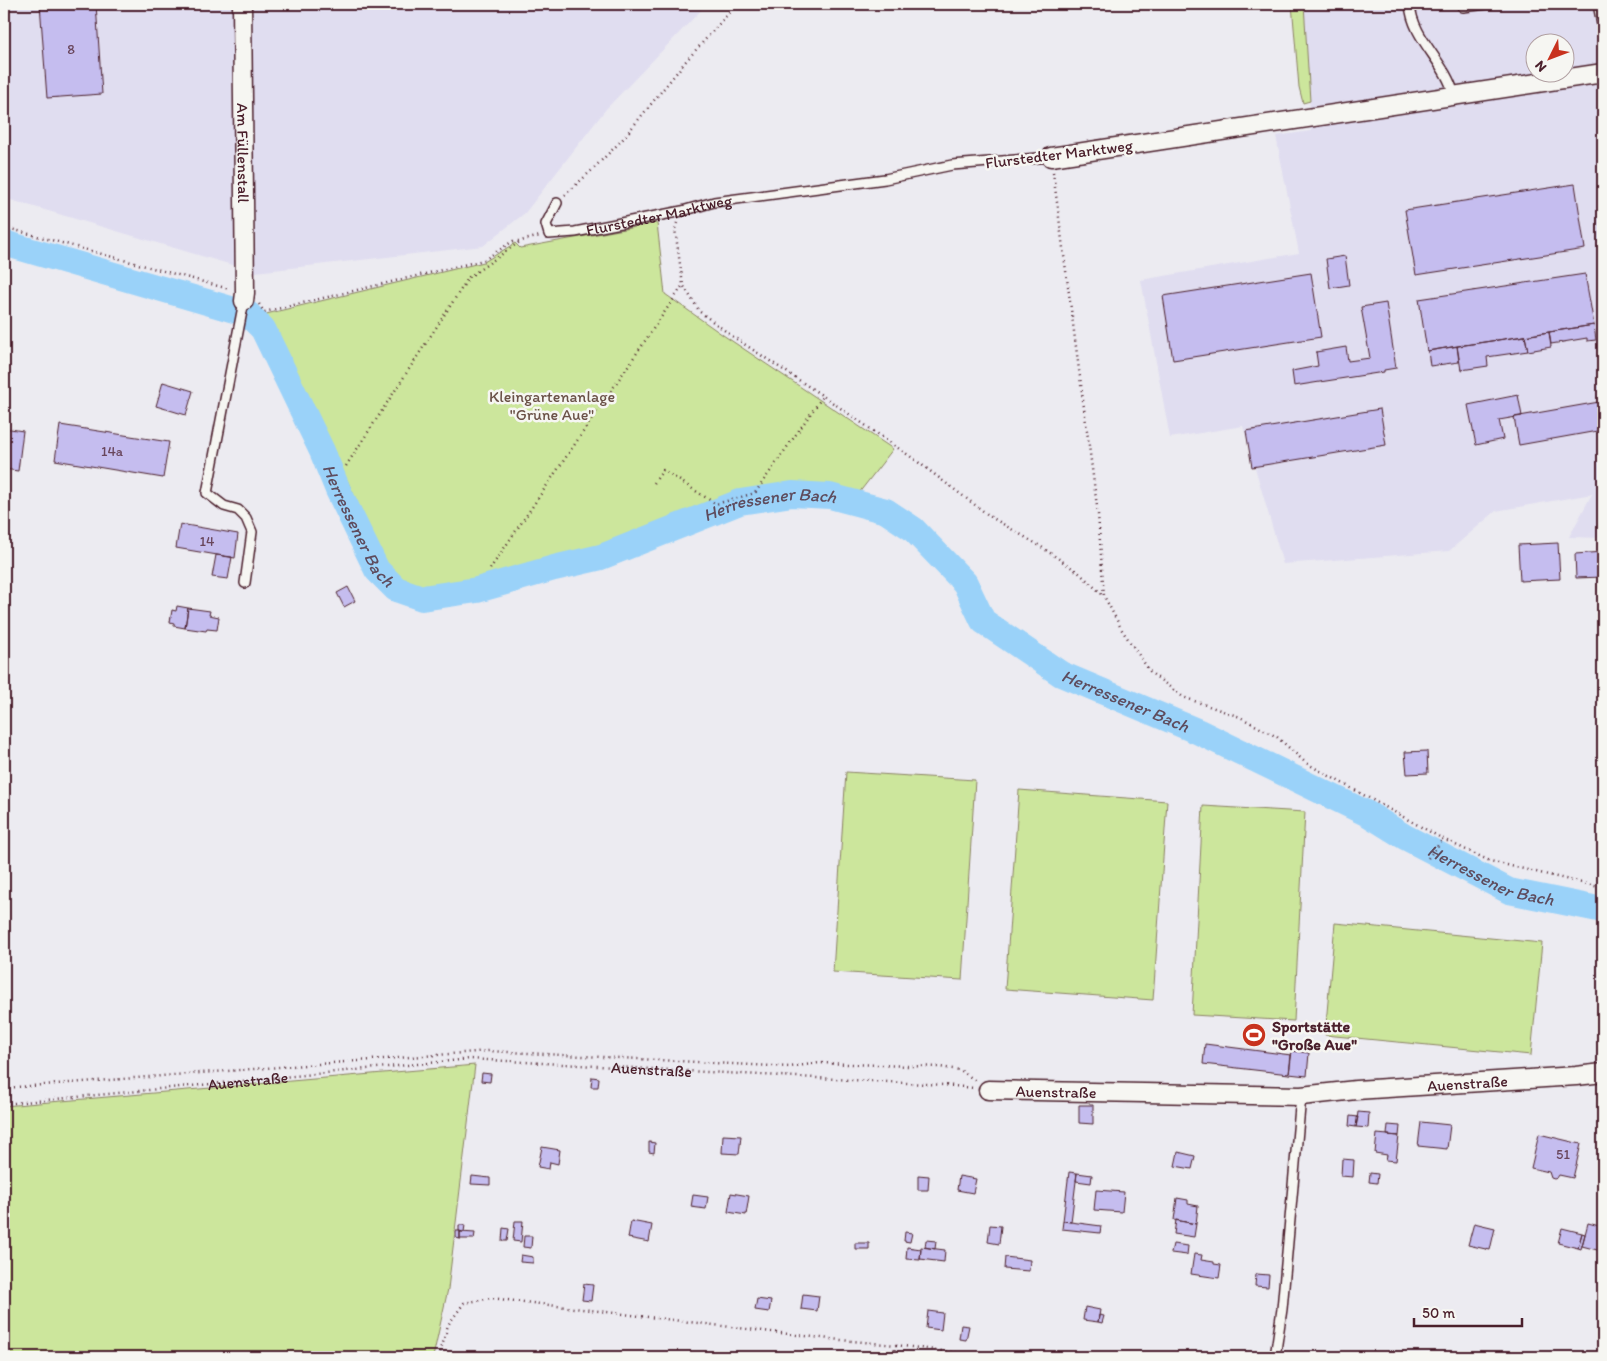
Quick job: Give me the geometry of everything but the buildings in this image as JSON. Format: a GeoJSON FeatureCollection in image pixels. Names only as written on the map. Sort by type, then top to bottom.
{"type":"FeatureCollection","features":[{"type":"Feature","properties":{"kind":"street","name":"Am Füllenstall"},"geometry":{"type":"LineString","coordinates":[[242,4],[244,297]]}},
{"type":"Feature","properties":{"kind":"street","name":"Flurstedter Marktweg"},"geometry":{"type":"LineString","coordinates":[[1051,158],[1603,73]]}},
{"type":"Feature","properties":{"kind":"street","name":"Auenstraße"},"geometry":{"type":"LineString","coordinates":[[988,1090],[1301,1096],[1356,1090],[1603,1073]]}},
{"type":"Feature","properties":{"kind":"lane"},"geometry":{"type":"LineString","coordinates":[[1410,4],[1410,12],[1421,37],[1451,83],[1454,95]]}},
{"type":"Feature","properties":{"kind":"lane"},"geometry":{"type":"LineString","coordinates":[[1463,4],[1463,7],[1487,4]]}},
{"type":"Feature","properties":{"kind":"lane"},"geometry":{"type":"LineString","coordinates":[[1598,4],[1603,28]]}},
{"type":"Feature","properties":{"kind":"lane","name":"Flurstedter Marktweg"},"geometry":{"type":"LineString","coordinates":[[549,234],[576,232],[714,202],[886,179],[952,166],[1051,158]]}},
{"type":"Feature","properties":{"kind":"lane"},"geometry":{"type":"LineString","coordinates":[[549,234],[546,224],[557,203]]}},
{"type":"Feature","properties":{"kind":"lane"},"geometry":{"type":"LineString","coordinates":[[244,297],[207,493],[224,506],[238,510],[246,518],[252,532],[245,583]]}},
{"type":"Feature","properties":{"kind":"lane"},"geometry":{"type":"LineString","coordinates":[[1274,1357],[1282,1309],[1301,1096]]}},
{"type":"Feature","properties":{"kind":"path"},"geometry":{"type":"LineString","coordinates":[[557,203],[622,140],[686,61],[737,4]]}},
{"type":"Feature","properties":{"kind":"path"},"geometry":{"type":"LineString","coordinates":[[1051,158],[1098,514],[1104,596]]}},
{"type":"Feature","properties":{"kind":"path"},"geometry":{"type":"LineString","coordinates":[[682,210],[675,229],[683,285],[700,312],[732,336],[914,458],[992,517],[1078,572],[1104,596],[1122,630],[1151,673],[1183,697],[1240,717],[1277,737],[1306,763],[1443,839],[1490,861],[1603,888]]}},
{"type":"Feature","properties":{"kind":"path"},"geometry":{"type":"LineString","coordinates":[[4,226],[257,301],[264,312],[484,260],[513,241],[521,241],[549,234]]}},
{"type":"Feature","properties":{"kind":"path"},"geometry":{"type":"LineString","coordinates":[[346,466],[469,278],[521,241]]}},
{"type":"Feature","properties":{"kind":"path"},"geometry":{"type":"LineString","coordinates":[[490,568],[683,285]]}},
{"type":"Feature","properties":{"kind":"path"},"geometry":{"type":"LineString","coordinates":[[654,483],[663,470],[716,504],[755,493],[823,396]]}},
{"type":"Feature","properties":{"kind":"path"},"geometry":{"type":"LineString","coordinates":[[1428,858],[1443,839]]}},
{"type":"Feature","properties":{"kind":"path"},"geometry":{"type":"LineString","coordinates":[[4,1088],[489,1051],[790,1066],[819,1064],[940,1067],[960,1070],[988,1090]]}},
{"type":"Feature","properties":{"kind":"path","name":"Auenstraße"},"geometry":{"type":"LineString","coordinates":[[4,1104],[470,1060],[944,1085],[988,1090]]}},
{"type":"Feature","properties":{"kind":"path"},"geometry":{"type":"LineString","coordinates":[[439,1357],[448,1325],[464,1303],[491,1298],[989,1357]]}},
{"type":"Feature","properties":{"kind":"path"},"geometry":{"type":"LineString","coordinates":[[893,1357],[896,1345]]}},
{"type":"Feature","properties":{"kind":"path"},"geometry":{"type":"LineString","coordinates":[[4,1347],[11,1357]]}},
{"type":"Feature","properties":{"kind":"shaded area"},"geometry":{"type":"Polygon","coordinates":[[[4,4],[707,4],[606,109],[525,213],[483,246],[256,272],[4,198],[4,4]]]}},
{"type":"Feature","properties":{"kind":"shaded area"},"geometry":{"type":"Polygon","coordinates":[[[1304,4],[1603,4],[1603,538],[1569,537],[1592,494],[1496,511],[1449,551],[1283,564],[1243,426],[1170,438],[1141,280],[1299,253],[1276,136],[1311,131],[1304,4]]]}},
{"type":"Feature","properties":{"kind":"green space"},"geometry":{"type":"Polygon","coordinates":[[[1292,4],[1304,4],[1310,101],[1303,103],[1299,87],[1292,4]]]}},
{"type":"Feature","properties":{"kind":"green space","name":"Kleingartenanlage \"Grüne Aue\""},"geometry":{"type":"Polygon","coordinates":[[[657,223],[665,294],[893,449],[855,498],[793,493],[740,502],[601,557],[476,590],[436,591],[399,581],[379,558],[365,519],[305,389],[266,314],[484,262],[515,243],[520,248],[657,223]]]}},
{"type":"Feature","properties":{"kind":"green space"},"geometry":{"type":"Polygon","coordinates":[[[846,772],[975,780],[962,980],[833,972],[846,772]]]}},
{"type":"Feature","properties":{"kind":"green space"},"geometry":{"type":"Polygon","coordinates":[[[1019,790],[1167,801],[1153,1000],[1005,989],[1019,790]]]}},
{"type":"Feature","properties":{"kind":"green space"},"geometry":{"type":"Polygon","coordinates":[[[1203,806],[1305,812],[1294,1021],[1192,1015],[1203,806]]]}},
{"type":"Feature","properties":{"kind":"green space"},"geometry":{"type":"Polygon","coordinates":[[[1335,923],[1542,943],[1531,1055],[1325,1035],[1335,923]]]}},
{"type":"Feature","properties":{"kind":"green space"},"geometry":{"type":"Polygon","coordinates":[[[475,1065],[448,1289],[433,1357],[4,1357],[4,1106],[475,1065]]]}},
{"type":"Feature","properties":{"kind":"waterway","name":"Herressener Bach"},"geometry":{"type":"LineString","coordinates":[[4,243],[248,314],[263,329],[377,570],[396,589],[422,598],[477,590],[601,557],[740,502],[792,494],[830,496],[886,511],[913,529],[965,583],[983,621],[1061,674],[1199,732],[1368,814],[1405,837],[1509,891],[1603,910]]}},
{"type":"Feature","properties":{"kind":"place","name":"Sportstätte \"Große Aue\""},"geometry":{"type":"Point","coordinates":[1254,1035]}}]}
